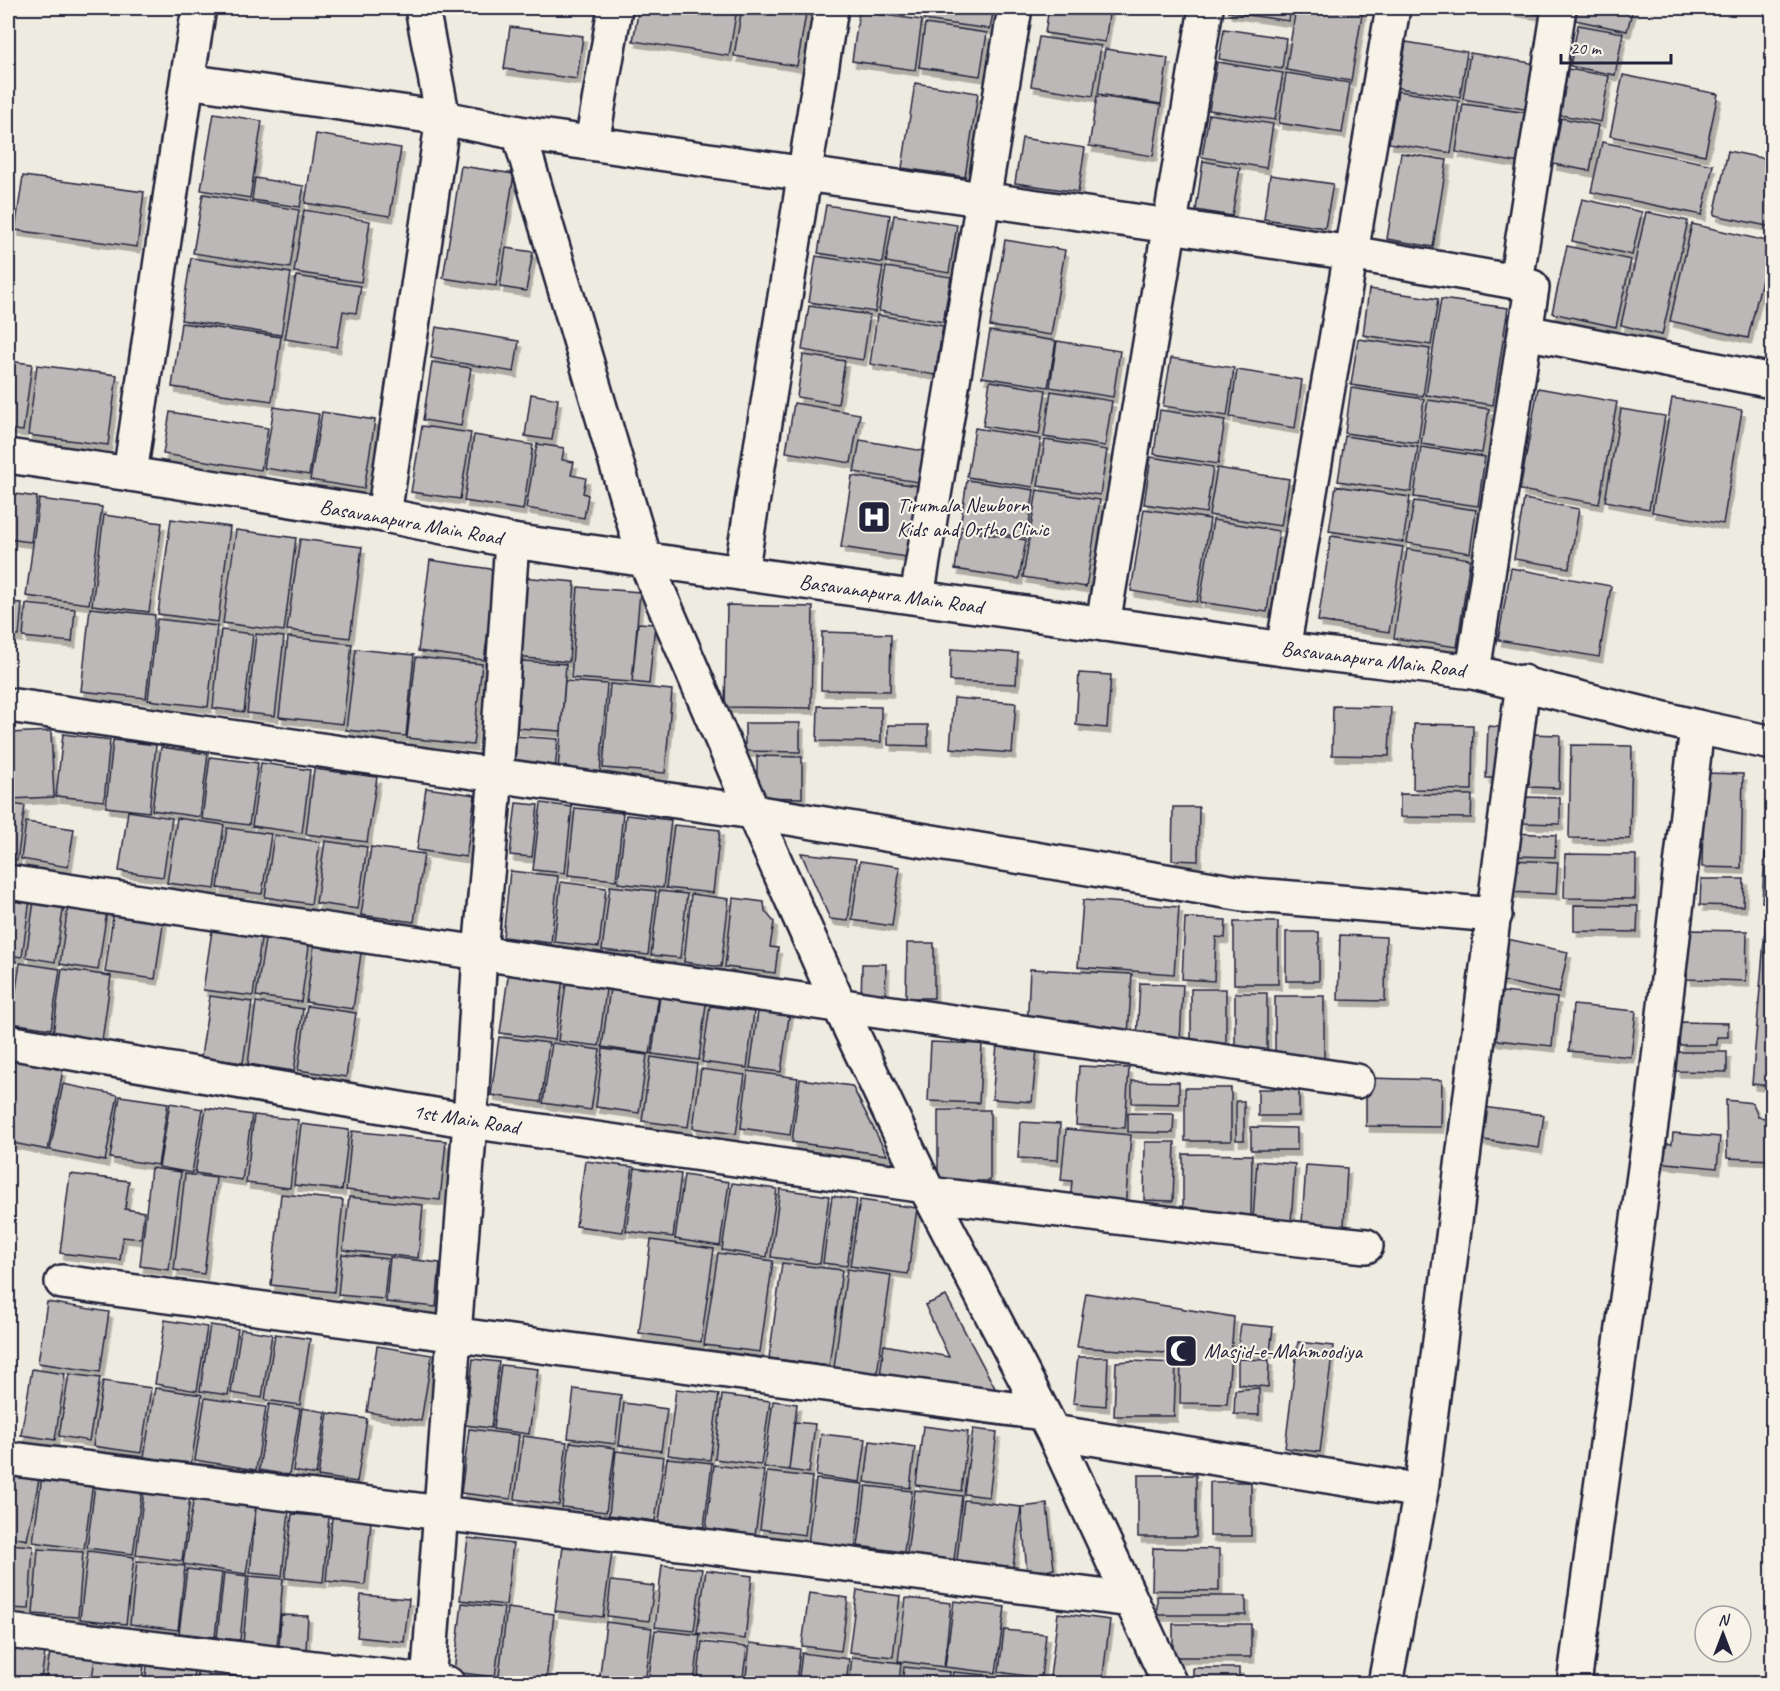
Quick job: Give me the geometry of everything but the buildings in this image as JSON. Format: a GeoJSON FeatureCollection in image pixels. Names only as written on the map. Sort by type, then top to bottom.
{"type":"FeatureCollection","features":[{"type":"Feature","properties":{"kind":"street"},"geometry":{"type":"LineString","coordinates":[[130,474],[199,8]]}},
{"type":"Feature","properties":{"kind":"street"},"geometry":{"type":"LineString","coordinates":[[384,515],[443,118],[422,8]]}},
{"type":"Feature","properties":{"kind":"street"},"geometry":{"type":"LineString","coordinates":[[592,143],[615,8]]}},
{"type":"Feature","properties":{"kind":"street"},"geometry":{"type":"LineString","coordinates":[[741,573],[831,8]]}},
{"type":"Feature","properties":{"kind":"street"},"geometry":{"type":"LineString","coordinates":[[917,597],[1015,8]]}},
{"type":"Feature","properties":{"kind":"street"},"geometry":{"type":"LineString","coordinates":[[1103,624],[1206,8]]}},
{"type":"Feature","properties":{"kind":"street"},"geometry":{"type":"LineString","coordinates":[[1283,649],[1393,8]]}},
{"type":"Feature","properties":{"kind":"street"},"geometry":{"type":"LineString","coordinates":[[1516,282],[1560,8]]}},
{"type":"Feature","properties":{"kind":"street"},"geometry":{"type":"LineString","coordinates":[[187,81],[443,118],[519,133],[1351,253],[1516,282],[1532,287],[1473,672]]}},
{"type":"Feature","properties":{"kind":"street"},"geometry":{"type":"LineString","coordinates":[[519,133],[645,560],[839,1005],[927,1190],[1048,1423],[1170,1683]]}},
{"type":"Feature","properties":{"kind":"street"},"geometry":{"type":"LineString","coordinates":[[1526,332],[1773,381]]}},
{"type":"Feature","properties":{"kind":"street","name":"Basavanapura Main Road"},"geometry":{"type":"LineString","coordinates":[[8,456],[384,515],[512,541],[1283,649],[1473,672],[1523,682],[1696,727],[1773,743]]}},
{"type":"Feature","properties":{"kind":"street"},"geometry":{"type":"LineString","coordinates":[[8,1631],[435,1683],[441,1512],[480,953],[496,775],[512,541]]}},
{"type":"Feature","properties":{"kind":"street"},"geometry":{"type":"LineString","coordinates":[[1385,1683],[1421,1491],[1523,682]]}},
{"type":"Feature","properties":{"kind":"street"},"geometry":{"type":"LineString","coordinates":[[8,705],[753,812],[1243,894],[1495,915]]}},
{"type":"Feature","properties":{"kind":"street"},"geometry":{"type":"LineString","coordinates":[[1574,1683],[1653,1110],[1696,727]]}},
{"type":"Feature","properties":{"kind":"street"},"geometry":{"type":"LineString","coordinates":[[8,882],[1357,1081]]}},
{"type":"Feature","properties":{"kind":"street","name":"1st Main Road"},"geometry":{"type":"LineString","coordinates":[[8,1042],[470,1121],[927,1190],[1280,1237],[1366,1246]]}},
{"type":"Feature","properties":{"kind":"street"},"geometry":{"type":"LineString","coordinates":[[62,1282],[454,1334],[1048,1423],[1421,1491]]}},
{"type":"Feature","properties":{"kind":"street"},"geometry":{"type":"LineString","coordinates":[[21,1460],[1131,1600]]}},
{"type":"Feature","properties":{"kind":"place","name":"Tirumala Newborn Kids and Ortho Clinic"},"geometry":{"type":"Point","coordinates":[874,517]}},
{"type":"Feature","properties":{"kind":"place","name":"Masjid-e-Mahmoodiya"},"geometry":{"type":"Point","coordinates":[1181,1351]}}]}
